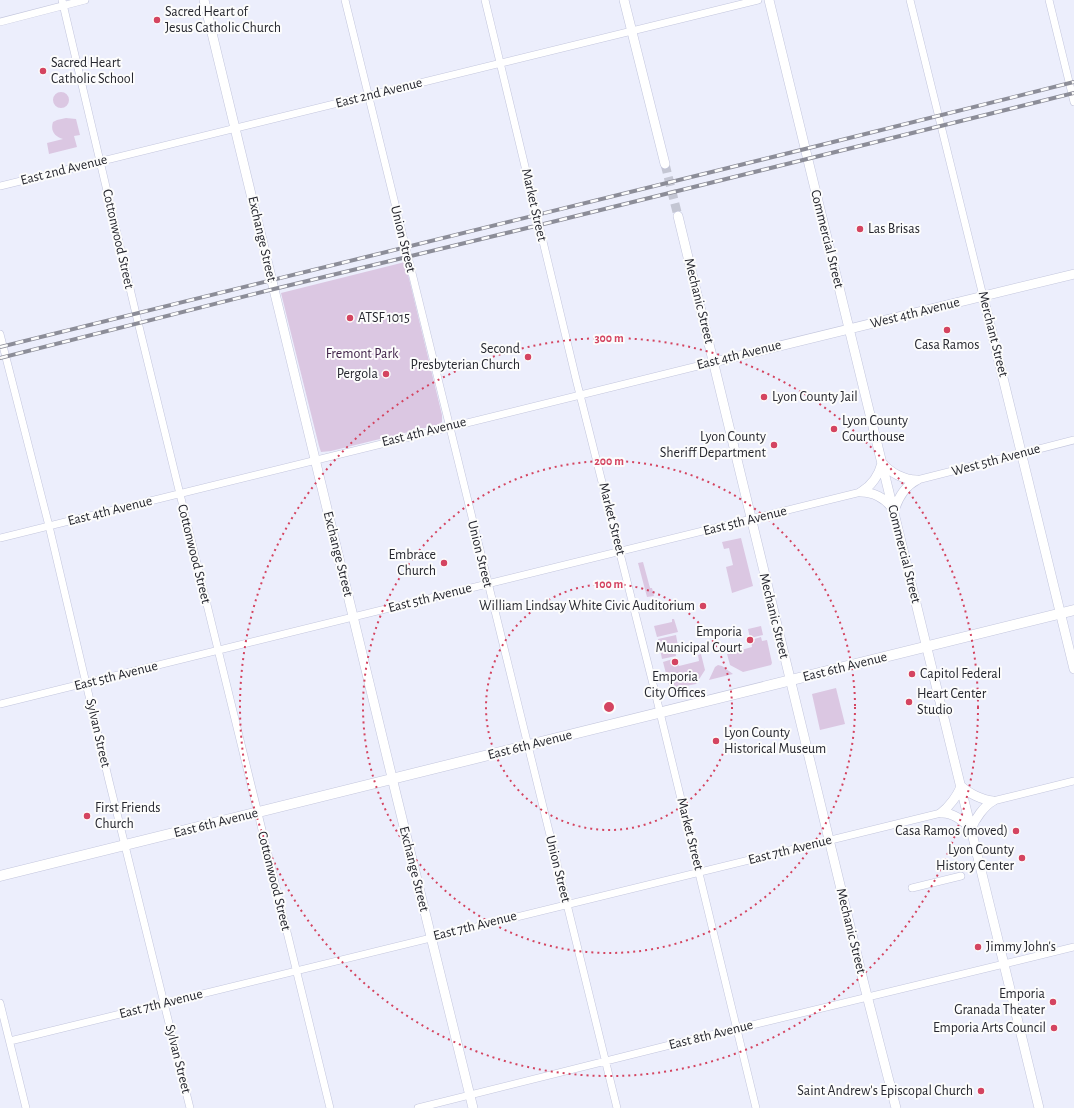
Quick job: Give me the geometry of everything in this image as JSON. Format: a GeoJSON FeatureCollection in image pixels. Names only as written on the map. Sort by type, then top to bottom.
{"type":"FeatureCollection","features":[{"type":"Feature","properties":{"kind":"main road","name":"East 6th Avenue"},"geometry":{"type":"LineString","coordinates":[[0,876],[1074,610]]}},
{"type":"Feature","properties":{"kind":"street"},"geometry":{"type":"LineString","coordinates":[[0,22],[62,3],[85,0]]}},
{"type":"Feature","properties":{"kind":"street","name":"Exchange Street"},"geometry":{"type":"LineString","coordinates":[[204,0],[430,937],[473,1108]]}},
{"type":"Feature","properties":{"kind":"street","name":"Union Street"},"geometry":{"type":"LineString","coordinates":[[345,0],[617,1108]]}},
{"type":"Feature","properties":{"kind":"street","name":"Market Street"},"geometry":{"type":"LineString","coordinates":[[485,0],[580,394],[660,713],[756,1108]]}},
{"type":"Feature","properties":{"kind":"street"},"geometry":{"type":"LineString","coordinates":[[624,0],[665,164]]}},
{"type":"Feature","properties":{"kind":"street","name":"East 2nd Avenue"},"geometry":{"type":"LineString","coordinates":[[0,186],[758,0]]}},
{"type":"Feature","properties":{"kind":"street","name":"Commercial Street"},"geometry":{"type":"LineString","coordinates":[[769,0],[1039,1108]]}},
{"type":"Feature","properties":{"kind":"street","name":"Merchant Street"},"geometry":{"type":"LineString","coordinates":[[910,0],[1074,669]]}},
{"type":"Feature","properties":{"kind":"street"},"geometry":{"type":"LineString","coordinates":[[1049,0],[1074,102]]}},
{"type":"Feature","properties":{"kind":"street","name":"Cottonwood Street"},"geometry":{"type":"LineString","coordinates":[[62,3],[257,813],[330,1108]]}},
{"type":"Feature","properties":{"kind":"street","name":"Mechanic Street"},"geometry":{"type":"LineString","coordinates":[[678,216],[714,362],[750,520],[867,997],[896,1108]]}},
{"type":"Feature","properties":{"kind":"street","name":"West 4th Avenue"},"geometry":{"type":"LineString","coordinates":[[849,329],[1074,274]]}},
{"type":"Feature","properties":{"kind":"street","name":"East 4th Avenue"},"geometry":{"type":"LineString","coordinates":[[0,538],[449,426],[849,329]]}},
{"type":"Feature","properties":{"kind":"street","name":"Sylvan Street"},"geometry":{"type":"LineString","coordinates":[[0,334],[49,526],[125,846],[190,1108]]}},
{"type":"Feature","properties":{"kind":"street","name":"West 5th Avenue"},"geometry":{"type":"LineString","coordinates":[[917,480],[1074,440]]}},
{"type":"Feature","properties":{"kind":"street"},"geometry":{"type":"LineString","coordinates":[[861,492],[868,487],[877,475],[882,463],[888,470],[904,478],[917,480]]}},
{"type":"Feature","properties":{"kind":"street"},"geometry":{"type":"LineString","coordinates":[[861,492],[872,494],[885,500],[894,511],[898,501],[907,487],[917,480]]}},
{"type":"Feature","properties":{"kind":"street","name":"East 5th Avenue"},"geometry":{"type":"LineString","coordinates":[[0,704],[861,492]]}},
{"type":"Feature","properties":{"kind":"street"},"geometry":{"type":"LineString","coordinates":[[941,813],[961,786],[985,800],[992,801],[1074,781]]}},
{"type":"Feature","properties":{"kind":"street"},"geometry":{"type":"LineString","coordinates":[[941,813],[948,813],[965,822],[971,828],[984,809],[992,801]]}},
{"type":"Feature","properties":{"kind":"street","name":"East 7th Avenue"},"geometry":{"type":"LineString","coordinates":[[10,1041],[941,813]]}},
{"type":"Feature","properties":{"kind":"street"},"geometry":{"type":"LineString","coordinates":[[912,888],[961,876]]}},
{"type":"Feature","properties":{"kind":"street","name":"East 8th Avenue"},"geometry":{"type":"LineString","coordinates":[[418,1108],[1074,947]]}},
{"type":"Feature","properties":{"kind":"street"},"geometry":{"type":"LineString","coordinates":[[0,1003],[26,1108]]}},
{"type":"Feature","properties":{"kind":"green space"},"geometry":{"type":"Polygon","coordinates":[[[61,92],[68,97],[69,100],[64,107],[61,108],[54,103],[53,100],[58,93],[61,92]]]}},
{"type":"Feature","properties":{"kind":"green space"},"geometry":{"type":"Polygon","coordinates":[[[66,118],[76,119],[80,135],[74,136],[77,147],[49,154],[47,143],[63,139],[54,133],[52,128],[53,122],[66,118]]]}},
{"type":"Feature","properties":{"kind":"green space","name":"Fremont Park"},"geometry":{"type":"Polygon","coordinates":[[[405,262],[442,415],[442,422],[437,425],[331,451],[321,452],[281,293],[405,262]]]}},
{"type":"Feature","properties":{"kind":"green space"},"geometry":{"type":"Polygon","coordinates":[[[741,538],[753,586],[732,593],[726,567],[733,565],[729,548],[724,549],[722,542],[741,538]]]}},
{"type":"Feature","properties":{"kind":"green space"},"geometry":{"type":"Polygon","coordinates":[[[643,562],[650,588],[652,588],[654,596],[647,597],[638,563],[643,562]]]}},
{"type":"Feature","properties":{"kind":"green space"},"geometry":{"type":"Polygon","coordinates":[[[672,619],[674,619],[678,632],[657,637],[654,626],[672,622],[672,619]]]}},
{"type":"Feature","properties":{"kind":"green space"},"geometry":{"type":"Polygon","coordinates":[[[761,626],[763,635],[750,638],[748,629],[761,626]]]}},
{"type":"Feature","properties":{"kind":"green space"},"geometry":{"type":"Polygon","coordinates":[[[676,635],[678,646],[674,647],[676,656],[662,659],[658,639],[676,635]]]}},
{"type":"Feature","properties":{"kind":"green space"},"geometry":{"type":"Polygon","coordinates":[[[761,637],[762,641],[767,640],[772,663],[771,665],[743,672],[730,665],[727,654],[752,647],[751,640],[761,637]]]}},
{"type":"Feature","properties":{"kind":"green space"},"geometry":{"type":"Polygon","coordinates":[[[701,654],[705,670],[696,684],[670,689],[663,662],[676,658],[679,666],[699,661],[698,655],[701,654]]]}},
{"type":"Feature","properties":{"kind":"green space"},"geometry":{"type":"Polygon","coordinates":[[[718,665],[722,666],[733,674],[709,680],[715,667],[718,665]]]}},
{"type":"Feature","properties":{"kind":"green space"},"geometry":{"type":"Polygon","coordinates":[[[836,688],[845,724],[820,730],[812,694],[836,688]]]}},
{"type":"Feature","properties":{"kind":"tunnel"},"geometry":{"type":"LineString","coordinates":[[665,164],[678,216]]}},
{"type":"Feature","properties":{"kind":"railway"},"geometry":{"type":"LineString","coordinates":[[0,347],[1074,82]]}},
{"type":"Feature","properties":{"kind":"railway"},"geometry":{"type":"LineString","coordinates":[[0,358],[274,289],[1074,93]]}},
{"type":"Feature","properties":{"kind":"place","name":"Sacred Heart of Jesus Catholic Church"},"geometry":{"type":"Point","coordinates":[157,20]}},
{"type":"Feature","properties":{"kind":"place","name":"Sacred Heart Catholic School"},"geometry":{"type":"Point","coordinates":[43,71]}},
{"type":"Feature","properties":{"kind":"place","name":"Las Brisas"},"geometry":{"type":"Point","coordinates":[860,229]}},
{"type":"Feature","properties":{"kind":"place","name":"ATSF 1015"},"geometry":{"type":"Point","coordinates":[350,318]}},
{"type":"Feature","properties":{"kind":"place","name":"Casa Ramos"},"geometry":{"type":"Point","coordinates":[947,330]}},
{"type":"Feature","properties":{"kind":"place","name":"Second Presbyterian Church"},"geometry":{"type":"Point","coordinates":[528,357]}},
{"type":"Feature","properties":{"kind":"place","name":"Pergola"},"geometry":{"type":"Point","coordinates":[386,374]}},
{"type":"Feature","properties":{"kind":"place","name":"Lyon County Jail"},"geometry":{"type":"Point","coordinates":[764,397]}},
{"type":"Feature","properties":{"kind":"place","name":"Lyon County Courthouse"},"geometry":{"type":"Point","coordinates":[834,429]}},
{"type":"Feature","properties":{"kind":"place","name":"Lyon County Sheriff Department"},"geometry":{"type":"Point","coordinates":[774,445]}},
{"type":"Feature","properties":{"kind":"place","name":"Embrace Church"},"geometry":{"type":"Point","coordinates":[444,563]}},
{"type":"Feature","properties":{"kind":"place","name":"William Lindsay White Civic Auditorium"},"geometry":{"type":"Point","coordinates":[703,606]}},
{"type":"Feature","properties":{"kind":"place","name":"Emporia Municipal Court"},"geometry":{"type":"Point","coordinates":[750,640]}},
{"type":"Feature","properties":{"kind":"place","name":"Emporia City Offices"},"geometry":{"type":"Point","coordinates":[675,662]}},
{"type":"Feature","properties":{"kind":"place","name":"Capitol Federal"},"geometry":{"type":"Point","coordinates":[912,674]}},
{"type":"Feature","properties":{"kind":"place","name":"Heart Center Studio"},"geometry":{"type":"Point","coordinates":[909,702]}},
{"type":"Feature","properties":{"kind":"place","name":"Lyon County Historical Museum"},"geometry":{"type":"Point","coordinates":[716,741]}},
{"type":"Feature","properties":{"kind":"place","name":"First Friends Church"},"geometry":{"type":"Point","coordinates":[87,816]}},
{"type":"Feature","properties":{"kind":"place","name":"Casa Ramos (moved)"},"geometry":{"type":"Point","coordinates":[1016,831]}},
{"type":"Feature","properties":{"kind":"place","name":"Lyon County History Center"},"geometry":{"type":"Point","coordinates":[1022,858]}},
{"type":"Feature","properties":{"kind":"place","name":"Jimmy John's"},"geometry":{"type":"Point","coordinates":[978,947]}},
{"type":"Feature","properties":{"kind":"place","name":"Emporia Granada Theater"},"geometry":{"type":"Point","coordinates":[1053,1002]}},
{"type":"Feature","properties":{"kind":"place","name":"Emporia Arts Council"},"geometry":{"type":"Point","coordinates":[1054,1028]}},
{"type":"Feature","properties":{"kind":"place","name":"Saint Andrew's Episcopal Church"},"geometry":{"type":"Point","coordinates":[981,1091]}}]}
